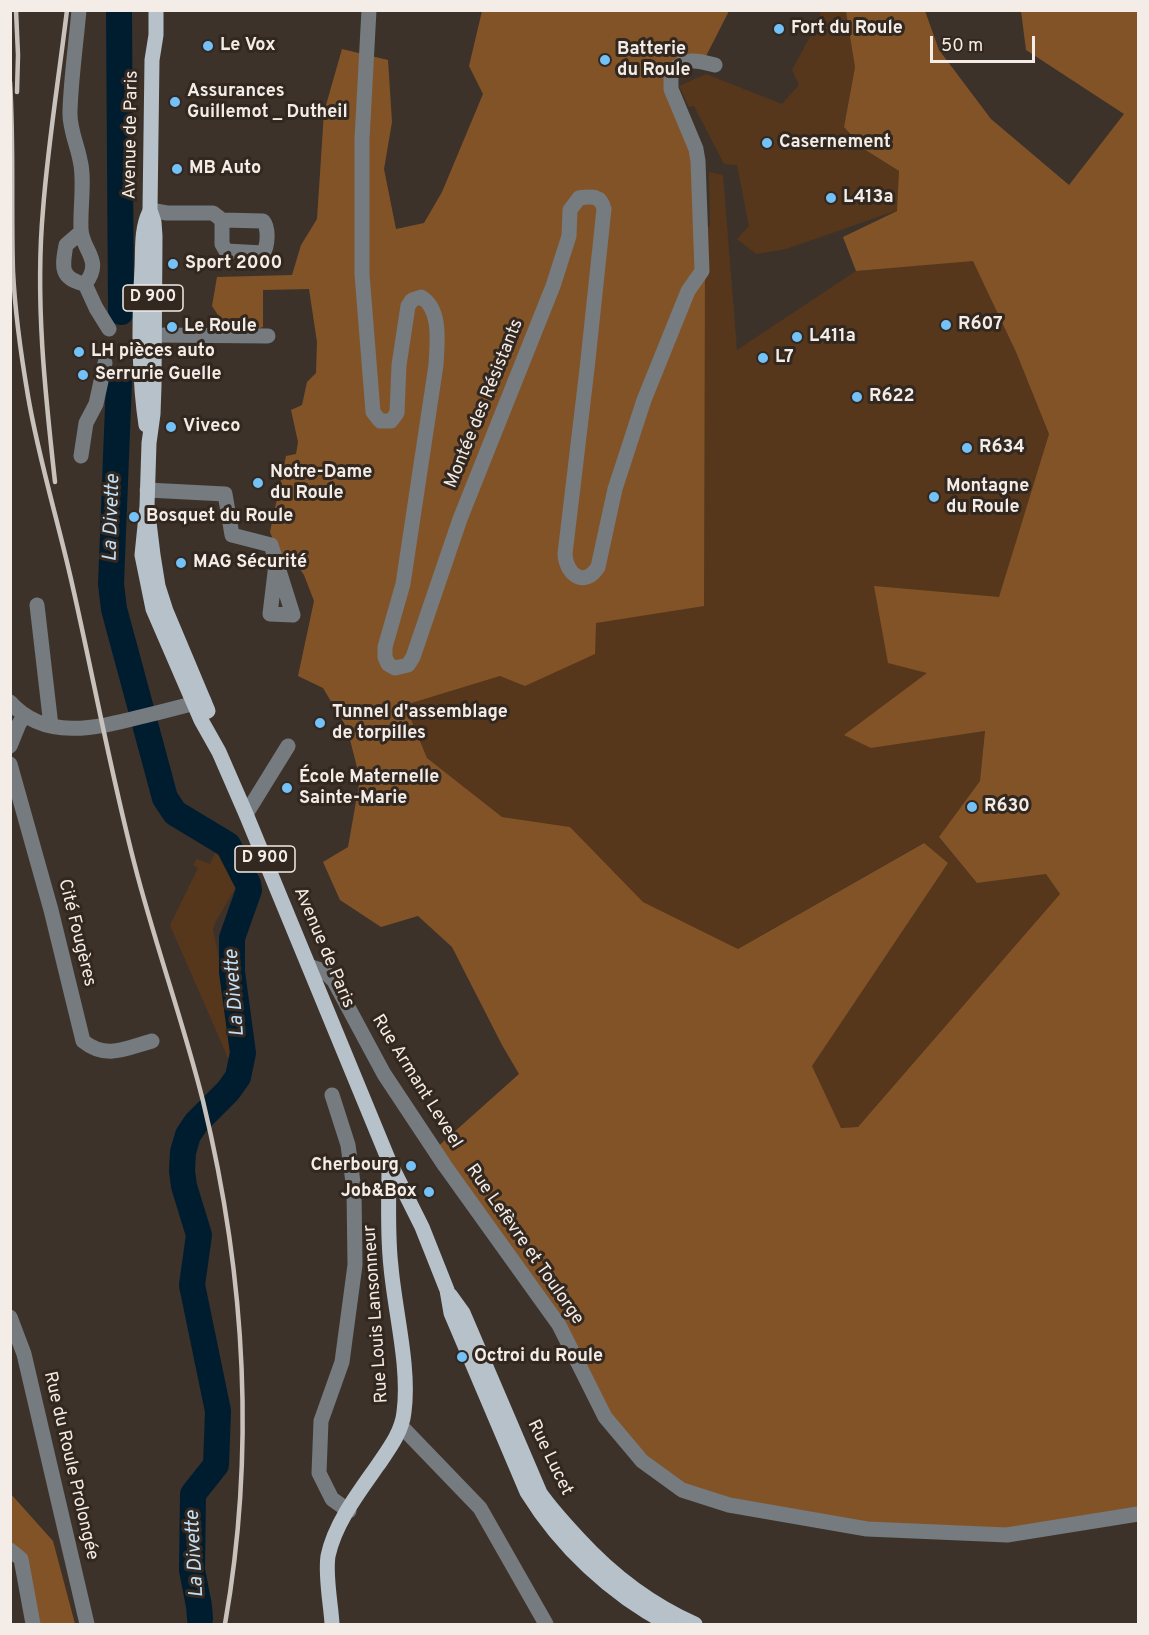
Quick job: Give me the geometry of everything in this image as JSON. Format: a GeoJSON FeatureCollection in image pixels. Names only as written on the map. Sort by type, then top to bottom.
{"type":"FeatureCollection","features":[{"type":"Feature","properties":{"kind":"main road","name":"Avenue de Paris"},"geometry":{"type":"LineString","coordinates":[[146,10],[146,36],[152,60]]}},
{"type":"Feature","properties":{"kind":"main road","name":"Avenue de Paris"},"geometry":{"type":"LineString","coordinates":[[156,10],[156,35],[152,60],[150,210],[154,222],[153,414],[141,546],[146,579],[160,627],[199,702],[389,1161]]}},
{"type":"Feature","properties":{"kind":"main road","name":"Avenue de Paris"},"geometry":{"type":"LineString","coordinates":[[149,442],[142,399],[141,325],[143,235],[150,210]]}},
{"type":"Feature","properties":{"kind":"main road","name":"Rue Lucet"},"geometry":{"type":"LineString","coordinates":[[389,1161],[422,1227],[447,1290],[451,1313],[527,1492],[539,1512],[603,1581],[668,1624]]}},
{"type":"Feature","properties":{"kind":"main road","name":"Rue Louis Lansonneur"},"geometry":{"type":"LineString","coordinates":[[332,1624],[328,1559],[337,1531],[401,1426],[404,1413],[404,1379],[391,1266],[389,1161]]}},
{"type":"Feature","properties":{"kind":"main road","name":"Rue Lucet"},"geometry":{"type":"LineString","coordinates":[[447,1290],[463,1313],[540,1493],[548,1504],[591,1553],[625,1583],[651,1602],[695,1624]]}},
{"type":"Feature","properties":{"kind":"street"},"geometry":{"type":"LineString","coordinates":[[79,10],[70,113],[75,146],[81,161],[81,232],[90,251],[93,268],[85,284]]}},
{"type":"Feature","properties":{"kind":"street","name":"Montée des Résistants"},"geometry":{"type":"LineString","coordinates":[[369,10],[362,139],[362,274],[373,412],[380,421],[391,421],[397,413],[399,365],[408,306],[412,300],[421,297],[428,301],[432,306],[437,331],[436,365],[403,584],[385,647],[388,664],[395,668],[408,665],[413,657],[460,519],[553,286],[569,236],[570,210],[579,198],[588,196],[597,197],[602,201],[604,209],[565,564],[570,573],[585,578],[594,574],[598,567],[615,489],[644,400],[688,291],[702,271],[698,161],[696,149],[671,90],[671,72],[679,63],[689,61],[715,65]]}},
{"type":"Feature","properties":{"kind":"street"},"geometry":{"type":"LineString","coordinates":[[150,210],[167,213],[213,213],[222,220]]}},
{"type":"Feature","properties":{"kind":"street"},"geometry":{"type":"LineString","coordinates":[[81,232],[66,245],[63,267],[66,276],[75,282],[85,284]]}},
{"type":"Feature","properties":{"kind":"street"},"geometry":{"type":"LineString","coordinates":[[85,284],[109,329]]}},
{"type":"Feature","properties":{"kind":"street"},"geometry":{"type":"LineString","coordinates":[[153,335],[268,336]]}},
{"type":"Feature","properties":{"kind":"street"},"geometry":{"type":"LineString","coordinates":[[81,456],[86,423],[96,404],[105,363]]}},
{"type":"Feature","properties":{"kind":"street"},"geometry":{"type":"LineString","coordinates":[[147,498],[225,494],[232,534],[271,545],[276,564]]}},
{"type":"Feature","properties":{"kind":"street"},"geometry":{"type":"LineString","coordinates":[[37,605],[51,726]]}},
{"type":"Feature","properties":{"kind":"street"},"geometry":{"type":"LineString","coordinates":[[10,702],[24,716],[51,726],[75,730],[102,726],[199,702]]}},
{"type":"Feature","properties":{"kind":"street"},"geometry":{"type":"LineString","coordinates":[[10,746],[24,716]]}},
{"type":"Feature","properties":{"kind":"street"},"geometry":{"type":"LineString","coordinates":[[246,814],[288,746]]}},
{"type":"Feature","properties":{"kind":"street","name":"Cité Fougères"},"geometry":{"type":"LineString","coordinates":[[10,764],[51,910],[83,1041],[94,1050],[108,1052],[152,1041]]}},
{"type":"Feature","properties":{"kind":"street","name":"Rue Armant Leveel"},"geometry":{"type":"LineString","coordinates":[[309,966],[324,971],[334,981],[384,1074],[445,1166]]}},
{"type":"Feature","properties":{"kind":"street"},"geometry":{"type":"LineString","coordinates":[[332,1095],[348,1145],[354,1190],[355,1265],[342,1362],[321,1421],[319,1473],[332,1499],[349,1511]]}},
{"type":"Feature","properties":{"kind":"street","name":"Rue Lefèvre et Toulorge"},"geometry":{"type":"LineString","coordinates":[[445,1166],[559,1325],[605,1417],[642,1461],[682,1490],[729,1505],[867,1529],[1006,1535],[1138,1514]]}},
{"type":"Feature","properties":{"kind":"street","name":"Rue du Roule Prolongée"},"geometry":{"type":"LineString","coordinates":[[10,1317],[24,1354],[87,1624]]}},
{"type":"Feature","properties":{"kind":"street"},"geometry":{"type":"LineString","coordinates":[[401,1426],[480,1508],[546,1624]]}},
{"type":"Feature","properties":{"kind":"street"},"geometry":{"type":"LineString","coordinates":[[10,1550],[21,1559],[33,1624]]}},
{"type":"Feature","properties":{"kind":"shaded area"},"geometry":{"type":"Polygon","coordinates":[[[482,11],[729,11],[703,62],[671,72],[702,150],[705,256],[704,606],[596,623],[595,654],[525,686],[500,676],[405,705],[427,758],[502,817],[570,827],[643,902],[738,949],[924,843],[948,863],[812,1066],[841,1128],[858,1127],[1060,894],[1046,874],[977,883],[939,837],[980,781],[985,731],[871,748],[844,735],[927,673],[888,663],[874,586],[999,597],[1049,434],[1016,352],[973,261],[856,271],[843,237],[897,211],[899,171],[864,149],[844,127],[855,67],[846,11],[925,11],[939,50],[991,119],[1069,185],[1124,114],[1026,50],[1021,11],[1138,11],[1138,1514],[1007,1535],[867,1529],[682,1490],[605,1417],[559,1325],[434,1150],[519,1074],[452,947],[418,916],[381,927],[340,900],[323,862],[348,847],[360,779],[347,728],[323,688],[298,676],[314,601],[304,575],[294,560],[279,554],[270,532],[286,456],[296,454],[298,442],[291,410],[302,405],[307,382],[316,373],[317,342],[309,289],[263,290],[263,327],[247,332],[222,330],[222,321],[212,306],[217,277],[292,275],[301,245],[317,219],[324,112],[342,49],[388,60],[392,122],[384,169],[396,229],[424,223],[442,192],[483,94],[469,66],[482,11]]]}},
{"type":"Feature","properties":{"kind":"shaded area"},"geometry":{"type":"Polygon","coordinates":[[[821,11],[849,11],[855,67],[844,127],[864,149],[899,171],[898,210],[786,249],[756,254],[737,239],[749,226],[737,165],[724,164],[694,106],[689,107],[679,86],[706,74],[782,104],[799,85],[792,70],[819,20],[821,11]]]}},
{"type":"Feature","properties":{"kind":"shaded area"},"geometry":{"type":"Polygon","coordinates":[[[709,172],[723,175],[737,350],[856,271],[973,260],[1016,352],[1049,434],[999,598],[928,672],[871,748],[985,731],[980,781],[939,838],[977,883],[1046,874],[1060,894],[858,1127],[841,1128],[812,1066],[948,863],[923,843],[738,949],[643,902],[570,827],[502,817],[427,758],[405,705],[500,676],[704,227],[710,226],[709,172]]]}},
{"type":"Feature","properties":{"kind":"shaded area"},"geometry":{"type":"Polygon","coordinates":[[[215,853],[230,867],[236,887],[213,930],[239,1049],[235,1068],[228,1058],[170,925],[198,868],[193,865],[197,859],[210,864],[215,853]]]}},
{"type":"Feature","properties":{"kind":"shaded area"},"geometry":{"type":"Polygon","coordinates":[[[10,1493],[53,1541],[75,1624],[33,1624],[11,1543],[10,1493]]]}},
{"type":"Feature","properties":{"kind":"waterway","name":"La Divette"},"geometry":{"type":"LineString","coordinates":[[119,10],[121,312]]}},
{"type":"Feature","properties":{"kind":"waterway","name":"La Divette"},"geometry":{"type":"LineString","coordinates":[[119,381],[111,584],[114,609],[165,798],[175,813],[228,845],[249,890],[232,938],[232,972],[243,1053],[238,1077],[228,1091],[196,1123],[188,1135],[183,1152],[184,1186],[199,1235],[192,1285],[218,1411],[216,1465],[193,1494],[192,1570],[200,1619]]}},
{"type":"Feature","properties":{"kind":"railway"},"geometry":{"type":"LineString","coordinates":[[16,10],[17,92]]}},
{"type":"Feature","properties":{"kind":"railway"},"geometry":{"type":"LineString","coordinates":[[55,482],[42,346],[40,278],[48,160],[67,10]]}},
{"type":"Feature","properties":{"kind":"railway"},"geometry":{"type":"LineString","coordinates":[[10,82],[14,287],[28,396],[126,831],[203,1101],[229,1231],[237,1296],[243,1427],[241,1492],[235,1558],[225,1624]]}},
{"type":"Feature","properties":{"kind":"place","name":"Fort du Roule"},"geometry":{"type":"Point","coordinates":[779,29]}},
{"type":"Feature","properties":{"kind":"place","name":"Le Vox"},"geometry":{"type":"Point","coordinates":[208,46]}},
{"type":"Feature","properties":{"kind":"place","name":"Batterie du Roule"},"geometry":{"type":"Point","coordinates":[605,60]}},
{"type":"Feature","properties":{"kind":"place","name":"Assurances Guillemot _ Dutheil"},"geometry":{"type":"Point","coordinates":[175,102]}},
{"type":"Feature","properties":{"kind":"place","name":"Casernement"},"geometry":{"type":"Point","coordinates":[767,143]}},
{"type":"Feature","properties":{"kind":"place","name":"MB Auto"},"geometry":{"type":"Point","coordinates":[177,169]}},
{"type":"Feature","properties":{"kind":"place","name":"L413a"},"geometry":{"type":"Point","coordinates":[831,198]}},
{"type":"Feature","properties":{"kind":"place","name":"Sport 2000"},"geometry":{"type":"Point","coordinates":[173,264]}},
{"type":"Feature","properties":{"kind":"place","name":"R607"},"geometry":{"type":"Point","coordinates":[946,325]}},
{"type":"Feature","properties":{"kind":"place","name":"Le Roule"},"geometry":{"type":"Point","coordinates":[172,327]}},
{"type":"Feature","properties":{"kind":"place","name":"L411a"},"geometry":{"type":"Point","coordinates":[797,337]}},
{"type":"Feature","properties":{"kind":"place","name":"LH pièces auto"},"geometry":{"type":"Point","coordinates":[79,352]}},
{"type":"Feature","properties":{"kind":"place","name":"L7"},"geometry":{"type":"Point","coordinates":[763,358]}},
{"type":"Feature","properties":{"kind":"place","name":"Serrurie Guelle"},"geometry":{"type":"Point","coordinates":[83,375]}},
{"type":"Feature","properties":{"kind":"place","name":"R622"},"geometry":{"type":"Point","coordinates":[857,397]}},
{"type":"Feature","properties":{"kind":"place","name":"Viveco"},"geometry":{"type":"Point","coordinates":[171,427]}},
{"type":"Feature","properties":{"kind":"place","name":"R634"},"geometry":{"type":"Point","coordinates":[967,448]}},
{"type":"Feature","properties":{"kind":"place","name":"Notre-Dame du Roule"},"geometry":{"type":"Point","coordinates":[258,483]}},
{"type":"Feature","properties":{"kind":"place","name":"Montagne du Roule"},"geometry":{"type":"Point","coordinates":[934,497]}},
{"type":"Feature","properties":{"kind":"place","name":"Bosquet du Roule"},"geometry":{"type":"Point","coordinates":[134,517]}},
{"type":"Feature","properties":{"kind":"place","name":"MAG Sécurité"},"geometry":{"type":"Point","coordinates":[181,563]}},
{"type":"Feature","properties":{"kind":"place","name":"Tunnel d'assemblage de torpilles"},"geometry":{"type":"Point","coordinates":[320,723]}},
{"type":"Feature","properties":{"kind":"place","name":"École Maternelle Sainte-Marie"},"geometry":{"type":"Point","coordinates":[287,788]}},
{"type":"Feature","properties":{"kind":"place","name":"R630"},"geometry":{"type":"Point","coordinates":[972,807]}},
{"type":"Feature","properties":{"kind":"place","name":"Cherbourg"},"geometry":{"type":"Point","coordinates":[411,1166]}},
{"type":"Feature","properties":{"kind":"place","name":"Job&Box"},"geometry":{"type":"Point","coordinates":[429,1192]}},
{"type":"Feature","properties":{"kind":"place","name":"Octroi du Roule"},"geometry":{"type":"Point","coordinates":[462,1357]}}]}
